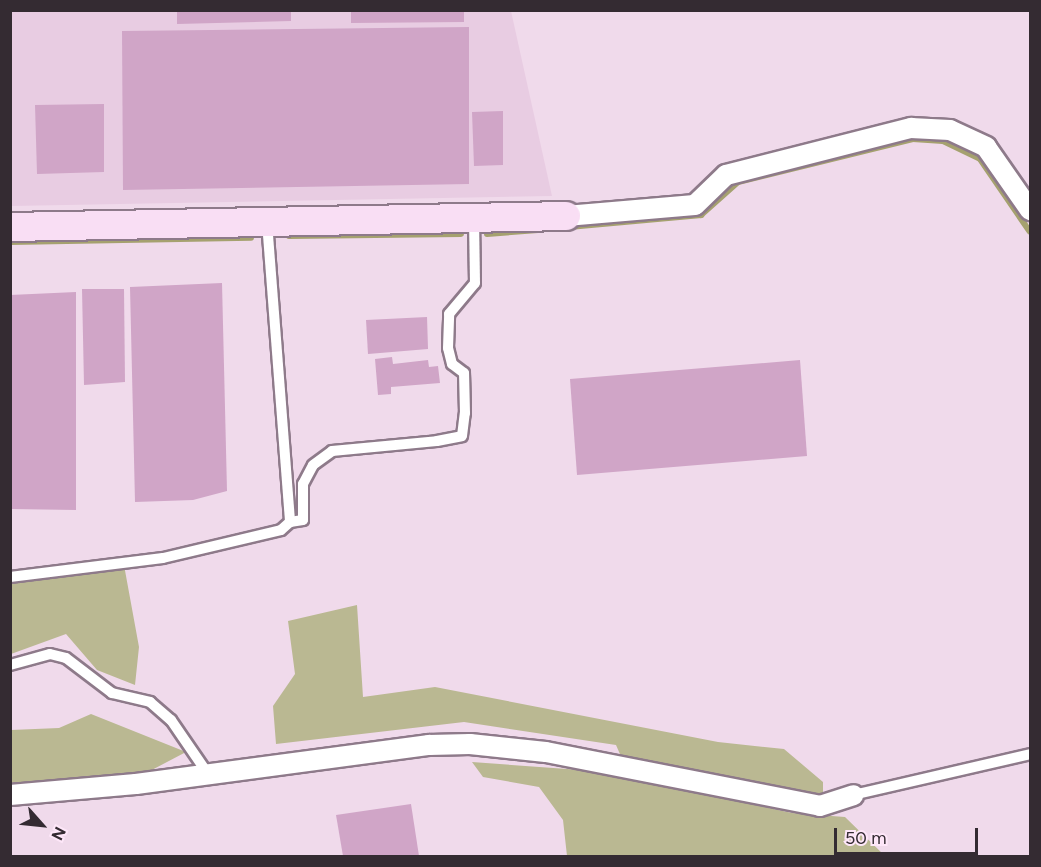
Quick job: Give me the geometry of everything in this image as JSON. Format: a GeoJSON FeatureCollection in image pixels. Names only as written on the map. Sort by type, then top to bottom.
{"type":"FeatureCollection","features":[{"type":"Feature","properties":{"kind":"street"},"geometry":{"type":"LineString","coordinates":[[10,227],[566,216],[695,205],[726,175],[911,128],[950,130],[986,147],[1030,210]]}},
{"type":"Feature","properties":{"kind":"street"},"geometry":{"type":"LineString","coordinates":[[10,795],[136,784],[429,745],[470,744],[546,752],[819,806],[853,795]]}},
{"type":"Feature","properties":{"kind":"lane"},"geometry":{"type":"LineString","coordinates":[[10,577],[163,558],[243,541],[281,530],[291,522],[303,520],[303,484],[313,465],[332,451],[437,441],[462,436],[465,413],[464,373],[452,364],[448,348],[449,314],[475,283],[474,218]]}},
{"type":"Feature","properties":{"kind":"lane"},"geometry":{"type":"LineString","coordinates":[[267,222],[291,522]]}},
{"type":"Feature","properties":{"kind":"lane"},"geometry":{"type":"LineString","coordinates":[[10,665],[50,654],[66,658],[112,693],[150,702],[171,720],[208,774]]}},
{"type":"Feature","properties":{"kind":"lane"},"geometry":{"type":"LineString","coordinates":[[853,795],[1030,754]]}},
{"type":"Feature","properties":{"kind":"shaded area"},"geometry":{"type":"Polygon","coordinates":[[[10,11],[511,11],[552,196],[11,206],[10,11]]]}},
{"type":"Feature","properties":{"kind":"shaded area"},"geometry":{"type":"Polygon","coordinates":[[[124,565],[139,647],[135,685],[97,670],[66,634],[11,654],[11,582],[124,565]]]}},
{"type":"Feature","properties":{"kind":"shaded area"},"geometry":{"type":"Polygon","coordinates":[[[357,605],[363,697],[435,687],[718,742],[784,749],[823,782],[823,798],[623,761],[616,745],[464,722],[276,744],[273,706],[295,674],[288,621],[357,605]]]}},
{"type":"Feature","properties":{"kind":"shaded area"},"geometry":{"type":"Polygon","coordinates":[[[91,714],[186,752],[148,772],[11,786],[11,730],[59,728],[91,714]]]}},
{"type":"Feature","properties":{"kind":"shaded area"},"geometry":{"type":"Polygon","coordinates":[[[472,762],[595,771],[792,813],[845,817],[885,856],[567,856],[563,820],[539,787],[483,777],[472,762]]]}},
{"type":"Feature","properties":{"kind":"building"},"geometry":{"type":"Polygon","coordinates":[[[177,10],[291,10],[291,21],[177,24],[177,10]]]}},
{"type":"Feature","properties":{"kind":"building"},"geometry":{"type":"Polygon","coordinates":[[[351,10],[464,10],[464,22],[351,23],[351,10]]]}},
{"type":"Feature","properties":{"kind":"building"},"geometry":{"type":"Polygon","coordinates":[[[469,27],[469,184],[123,190],[122,31],[469,27]]]}},
{"type":"Feature","properties":{"kind":"building"},"geometry":{"type":"Polygon","coordinates":[[[104,104],[104,172],[37,174],[35,105],[104,104]]]}},
{"type":"Feature","properties":{"kind":"building"},"geometry":{"type":"Polygon","coordinates":[[[503,111],[503,165],[474,166],[472,112],[503,111]]]}},
{"type":"Feature","properties":{"kind":"building"},"geometry":{"type":"Polygon","coordinates":[[[222,283],[227,491],[193,500],[135,502],[130,287],[222,283]]]}},
{"type":"Feature","properties":{"kind":"building"},"geometry":{"type":"Polygon","coordinates":[[[82,289],[124,289],[125,382],[84,385],[82,289]]]}},
{"type":"Feature","properties":{"kind":"building"},"geometry":{"type":"Polygon","coordinates":[[[76,292],[76,510],[10,509],[10,295],[76,292]]]}},
{"type":"Feature","properties":{"kind":"building"},"geometry":{"type":"Polygon","coordinates":[[[427,317],[428,349],[368,354],[366,320],[427,317]]]}},
{"type":"Feature","properties":{"kind":"building"},"geometry":{"type":"Polygon","coordinates":[[[392,357],[393,364],[428,360],[429,367],[438,366],[440,383],[391,387],[391,394],[378,395],[375,359],[392,357]]]}},
{"type":"Feature","properties":{"kind":"building"},"geometry":{"type":"Polygon","coordinates":[[[800,360],[807,456],[577,475],[570,379],[800,360]]]}},
{"type":"Feature","properties":{"kind":"building"},"geometry":{"type":"Polygon","coordinates":[[[411,804],[419,856],[343,856],[336,815],[411,804]]]}},
{"type":"Feature","properties":{"kind":"waterway"},"geometry":{"type":"LineString","coordinates":[[569,227],[701,215],[738,182],[913,139],[943,141],[980,159],[1030,232]]}},
{"type":"Feature","properties":{"kind":"waterway"},"geometry":{"type":"LineString","coordinates":[[487,234],[538,230]]}},
{"type":"Feature","properties":{"kind":"waterway"},"geometry":{"type":"LineString","coordinates":[[289,236],[461,234]]}},
{"type":"Feature","properties":{"kind":"waterway"},"geometry":{"type":"LineString","coordinates":[[10,242],[251,238]]}}]}
